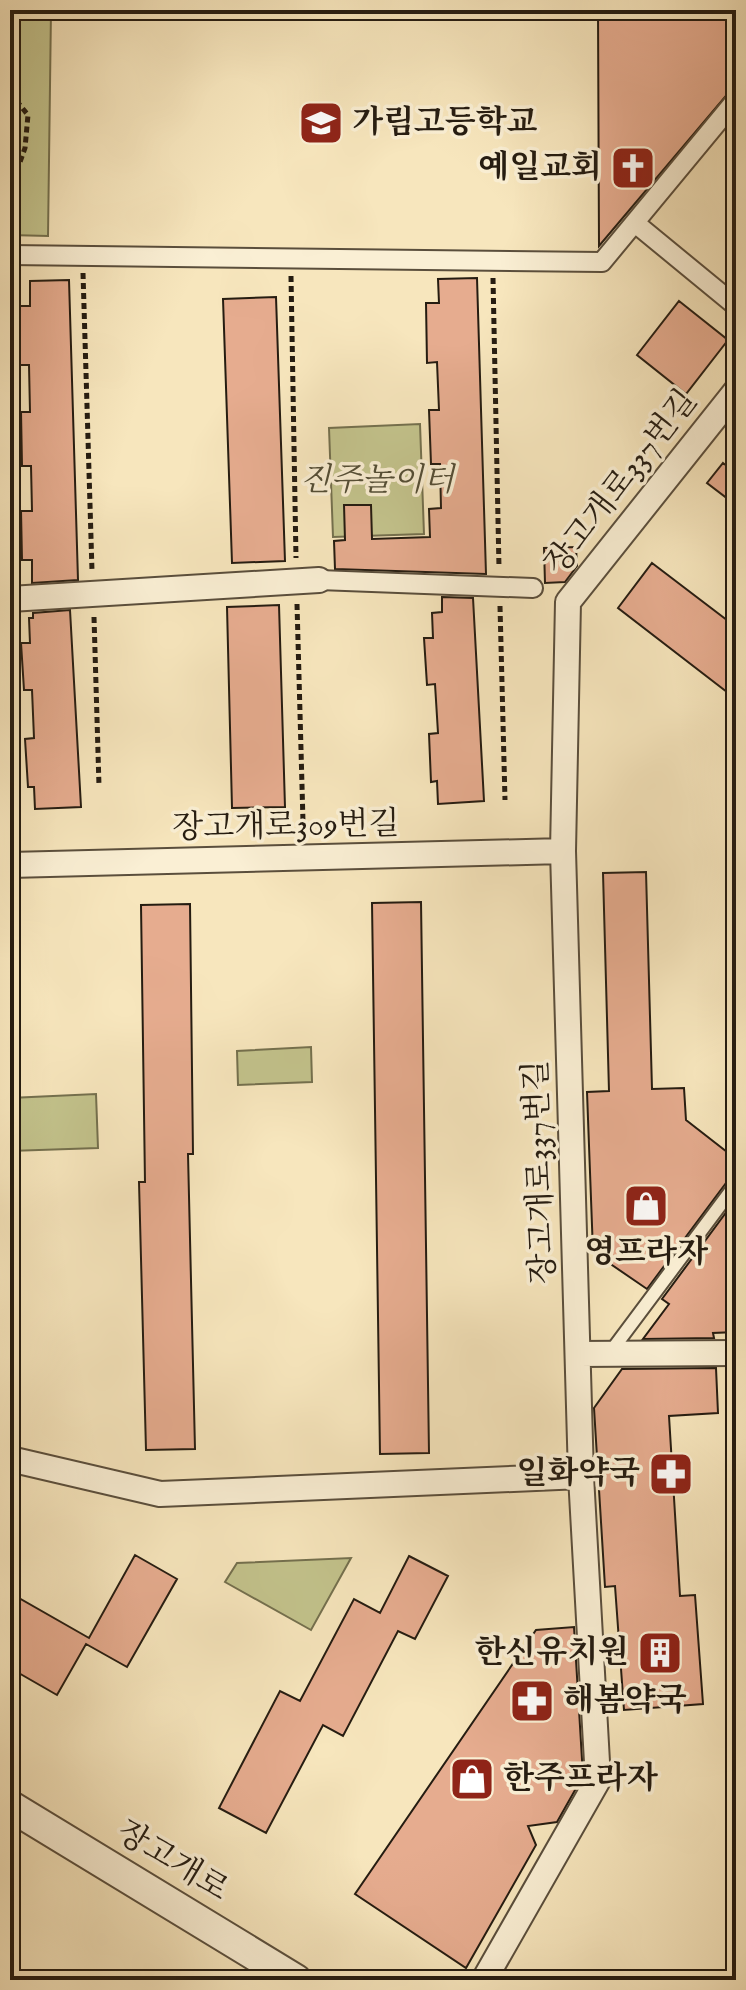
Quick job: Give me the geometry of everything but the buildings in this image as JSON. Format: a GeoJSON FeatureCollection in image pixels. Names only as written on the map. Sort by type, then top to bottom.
{"type":"FeatureCollection","features":[{"type":"Feature","properties":{"kind":"street"},"geometry":{"type":"LineString","coordinates":[[10,255],[602,262],[736,100]]}},
{"type":"Feature","properties":{"kind":"street"},"geometry":{"type":"LineString","coordinates":[[635,223],[736,306]]}},
{"type":"Feature","properties":{"kind":"street","name":"장고개로337번길"},"geometry":{"type":"LineString","coordinates":[[484,1980],[598,1780],[581,1476],[563,851],[568,602],[736,391]]}},
{"type":"Feature","properties":{"kind":"street"},"geometry":{"type":"LineString","coordinates":[[10,599],[308,580],[533,588]]}},
{"type":"Feature","properties":{"kind":"street","name":"장고개로309번길"},"geometry":{"type":"LineString","coordinates":[[10,865],[563,851]]}},
{"type":"Feature","properties":{"kind":"street"},"geometry":{"type":"LineString","coordinates":[[578,1354],[734,1351]]}},
{"type":"Feature","properties":{"kind":"street"},"geometry":{"type":"LineString","coordinates":[[10,1459],[160,1494],[581,1476]]}},
{"type":"Feature","properties":{"kind":"street","name":"장고개로"},"geometry":{"type":"LineString","coordinates":[[10,1806],[296,1980]]}},
{"type":"Feature","properties":{"kind":"lane"},"geometry":{"type":"LineString","coordinates":[[609,1354],[736,1184]]}},
{"type":"Feature","properties":{"kind":"path"},"geometry":{"type":"LineString","coordinates":[[10,93],[28,115],[25,148],[10,190]]}},
{"type":"Feature","properties":{"kind":"path"},"geometry":{"type":"LineString","coordinates":[[83,256],[99,786]]}},
{"type":"Feature","properties":{"kind":"path"},"geometry":{"type":"LineString","coordinates":[[291,259],[308,580],[303,822]]}},
{"type":"Feature","properties":{"kind":"path"},"geometry":{"type":"LineString","coordinates":[[493,261],[505,800]]}},
{"type":"Feature","properties":{"kind":"green space"},"geometry":{"type":"Polygon","coordinates":[[[10,10],[51,10],[48,236],[10,235],[10,10]]]}},
{"type":"Feature","properties":{"kind":"green space","name":"진주놀이터"},"geometry":{"type":"Polygon","coordinates":[[[420,424],[424,534],[333,537],[329,428],[420,424]]]}},
{"type":"Feature","properties":{"kind":"green space"},"geometry":{"type":"Polygon","coordinates":[[[311,1047],[312,1082],[238,1085],[237,1051],[311,1047]]]}},
{"type":"Feature","properties":{"kind":"green space"},"geometry":{"type":"Polygon","coordinates":[[[96,1094],[98,1148],[10,1151],[10,1098],[96,1094]]]}},
{"type":"Feature","properties":{"kind":"green space"},"geometry":{"type":"Polygon","coordinates":[[[351,1558],[311,1630],[225,1582],[237,1563],[351,1558]]]}},
{"type":"Feature","properties":{"kind":"place","name":"가림고등학교"},"geometry":{"type":"Point","coordinates":[321,123]}},
{"type":"Feature","properties":{"kind":"place","name":"예일교회"},"geometry":{"type":"Point","coordinates":[633,168]}},
{"type":"Feature","properties":{"kind":"place","name":"영프라자"},"geometry":{"type":"Point","coordinates":[646,1206]}},
{"type":"Feature","properties":{"kind":"place","name":"일화약국"},"geometry":{"type":"Point","coordinates":[671,1474]}},
{"type":"Feature","properties":{"kind":"place","name":"한신유치원"},"geometry":{"type":"Point","coordinates":[660,1653]}},
{"type":"Feature","properties":{"kind":"place","name":"해봄약국"},"geometry":{"type":"Point","coordinates":[532,1701]}},
{"type":"Feature","properties":{"kind":"place","name":"한주프라자"},"geometry":{"type":"Point","coordinates":[472,1779]}}]}
